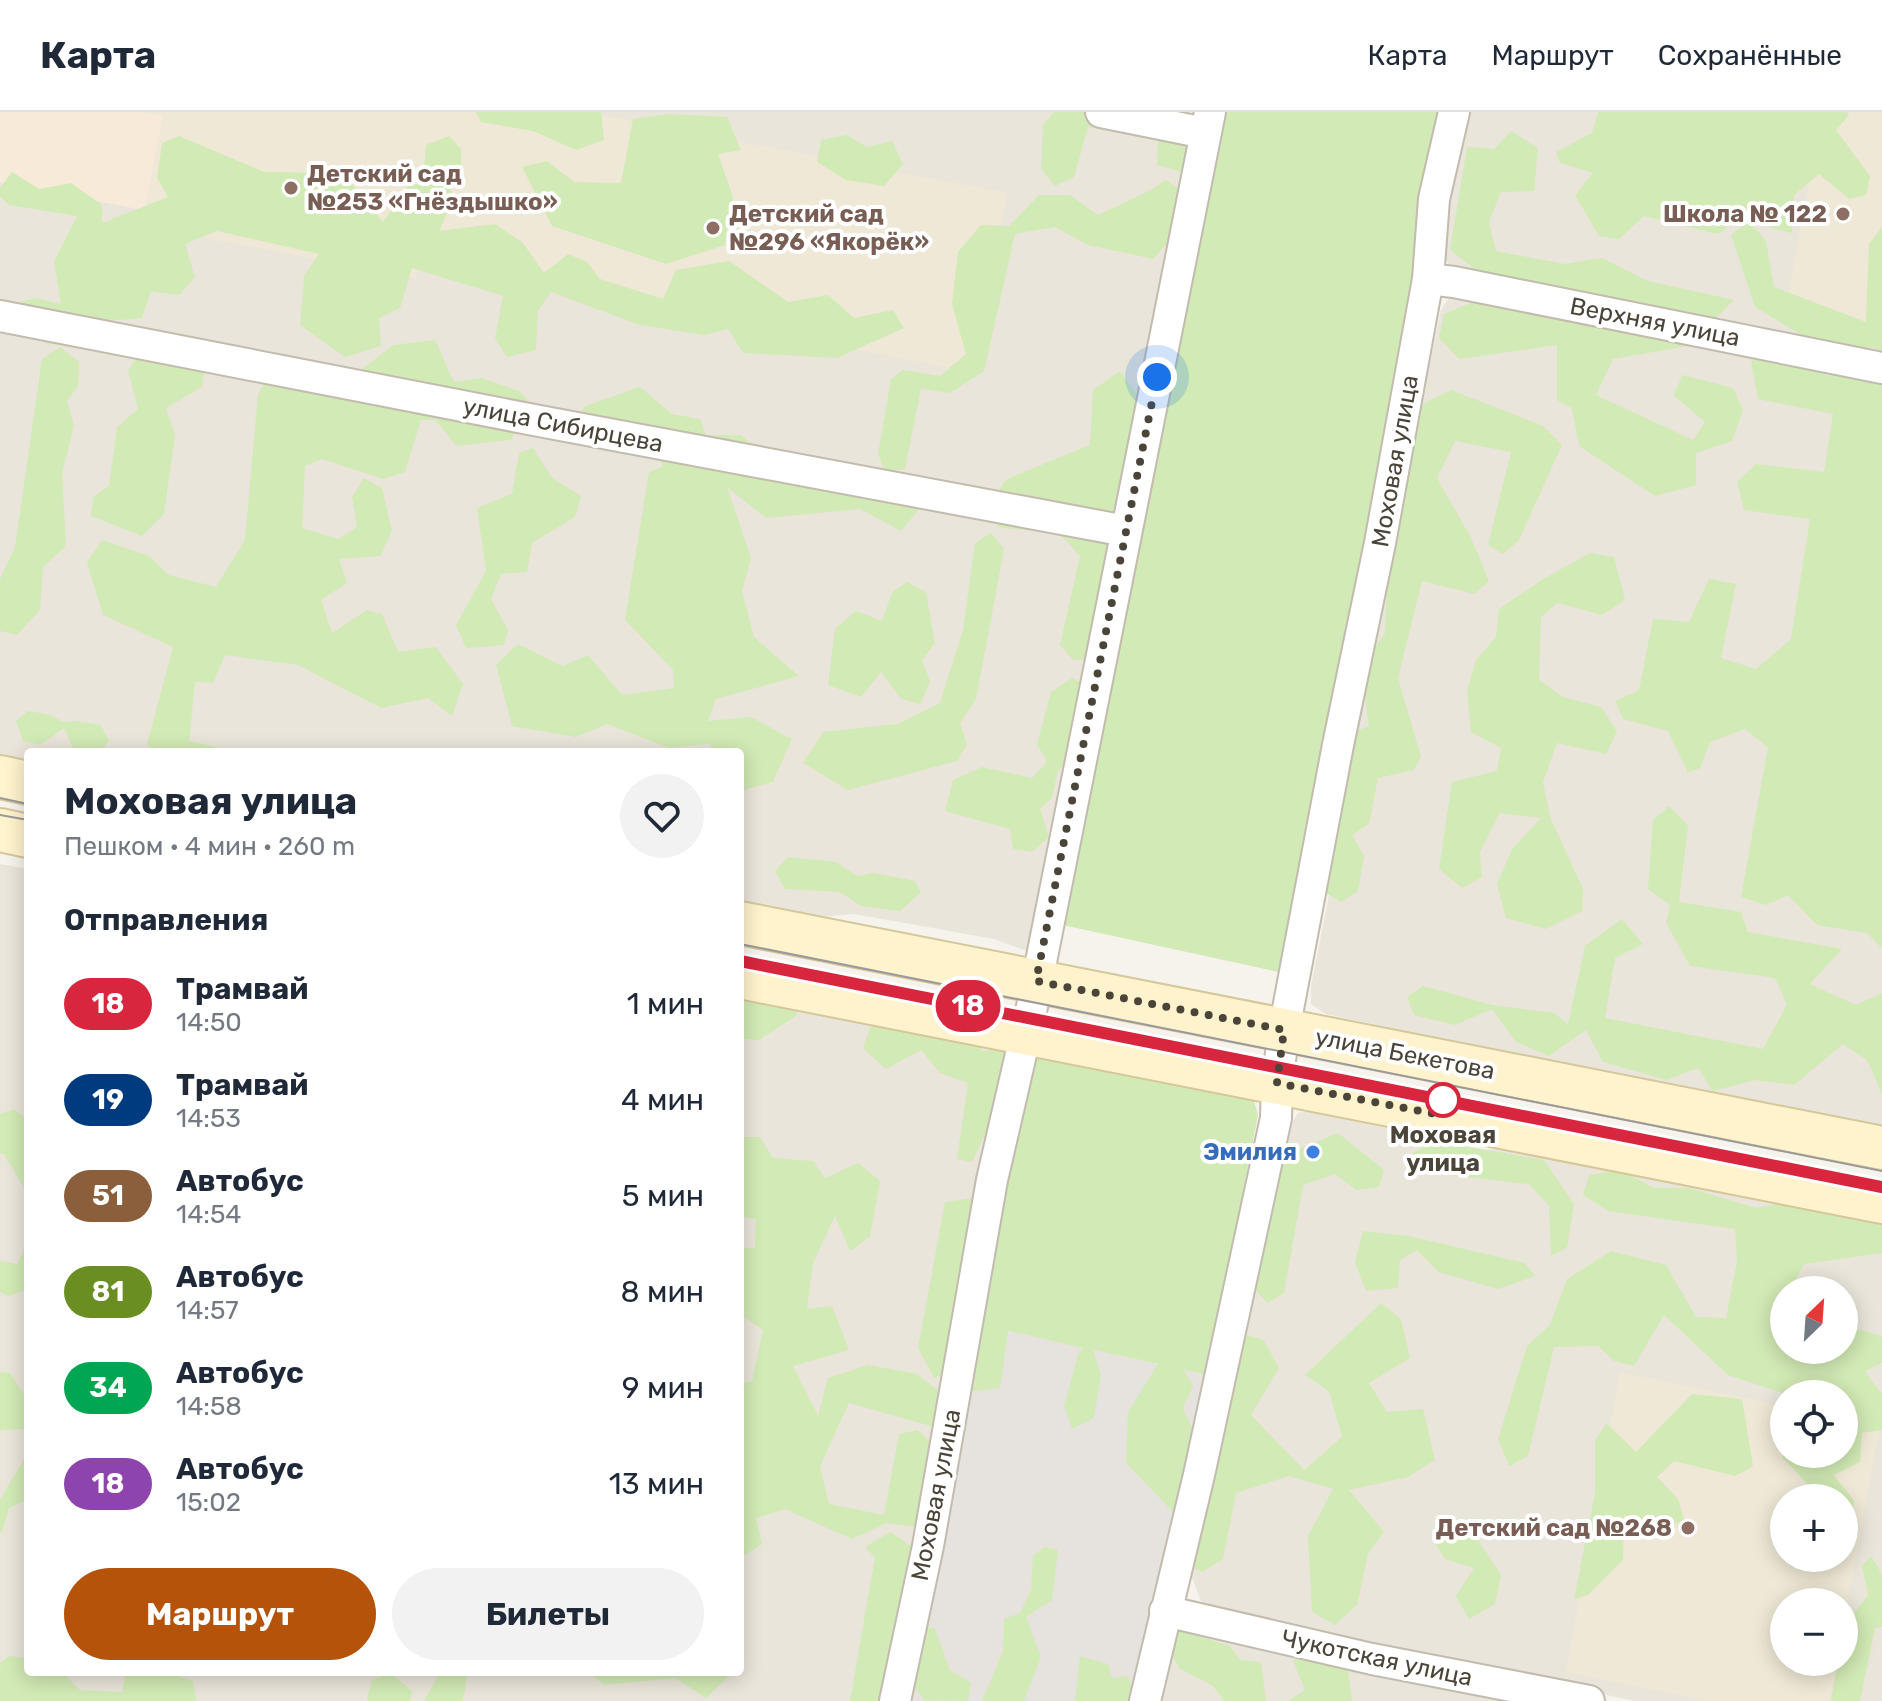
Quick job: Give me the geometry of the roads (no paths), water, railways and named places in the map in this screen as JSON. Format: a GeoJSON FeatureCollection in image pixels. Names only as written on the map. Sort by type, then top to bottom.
{"type":"FeatureCollection","features":[{"type":"Feature","properties":{"kind":"main road"},"geometry":{"type":"LineString","coordinates":[[0,777],[24,782]]}},
{"type":"Feature","properties":{"kind":"main road"},"geometry":{"type":"LineString","coordinates":[[0,830],[24,835]]}},
{"type":"Feature","properties":{"kind":"main road","name":"улица Бекетова"},"geometry":{"type":"LineString","coordinates":[[744,924],[1882,1148]]}},
{"type":"Feature","properties":{"kind":"main road"},"geometry":{"type":"LineString","coordinates":[[744,978],[1882,1202]]}},
{"type":"Feature","properties":{"kind":"street"},"geometry":{"type":"LineString","coordinates":[[1101,112],[1208,123]]}},
{"type":"Feature","properties":{"kind":"street","name":"Моховая улица"},"geometry":{"type":"LineString","coordinates":[[1145,1701],[1199,1475],[1276,1118],[1284,1030],[1380,543],[1428,279],[1434,199],[1454,112]]}},
{"type":"Feature","properties":{"kind":"street","name":"Моховая улица"},"geometry":{"type":"LineString","coordinates":[[895,1701],[928,1546],[992,1180],[1026,1033],[1208,123]]}},
{"type":"Feature","properties":{"kind":"street","name":"Верхняя улица"},"geometry":{"type":"LineString","coordinates":[[1428,279],[1882,368]]}},
{"type":"Feature","properties":{"kind":"street","name":"улица Сибирцева"},"geometry":{"type":"LineString","coordinates":[[0,316],[1126,531]]}},
{"type":"Feature","properties":{"kind":"street","name":"Чукотская улица"},"geometry":{"type":"LineString","coordinates":[[1165,1611],[1372,1659],[1589,1701]]}},
{"type":"Feature","properties":{"kind":"tram line"},"geometry":{"type":"LineString","coordinates":[[0,798],[24,803]]}},
{"type":"Feature","properties":{"kind":"tram line"},"geometry":{"type":"LineString","coordinates":[[0,815],[24,819]]}},
{"type":"Feature","properties":{"kind":"tram line"},"geometry":{"type":"LineString","coordinates":[[744,945],[1882,1171]]}},
{"type":"Feature","properties":{"kind":"tram line"},"geometry":{"type":"LineString","coordinates":[[744,962],[1882,1187]]}},
{"type":"Feature","properties":{"kind":"tram line","name":"18"},"geometry":{"type":"LineString","coordinates":[[744,962],[1882,1187]]}},
{"type":"Feature","properties":{"kind":"place","name":"Детский сад №253 «Гнёздышко»"},"geometry":{"type":"Point","coordinates":[291,188]}},
{"type":"Feature","properties":{"kind":"place","name":"Школа № 122"},"geometry":{"type":"Point","coordinates":[1843,214]}},
{"type":"Feature","properties":{"kind":"place","name":"Детский сад №296 «Якорёк»"},"geometry":{"type":"Point","coordinates":[713,228]}},
{"type":"Feature","properties":{"kind":"place","name":"Моховая улица"},"geometry":{"type":"Point","coordinates":[1443,1100]}},
{"type":"Feature","properties":{"kind":"place","name":"Эмилия"},"geometry":{"type":"Point","coordinates":[1313,1152]}},
{"type":"Feature","properties":{"kind":"place","name":"Детский сад №268"},"geometry":{"type":"Point","coordinates":[1688,1528]}}]}
